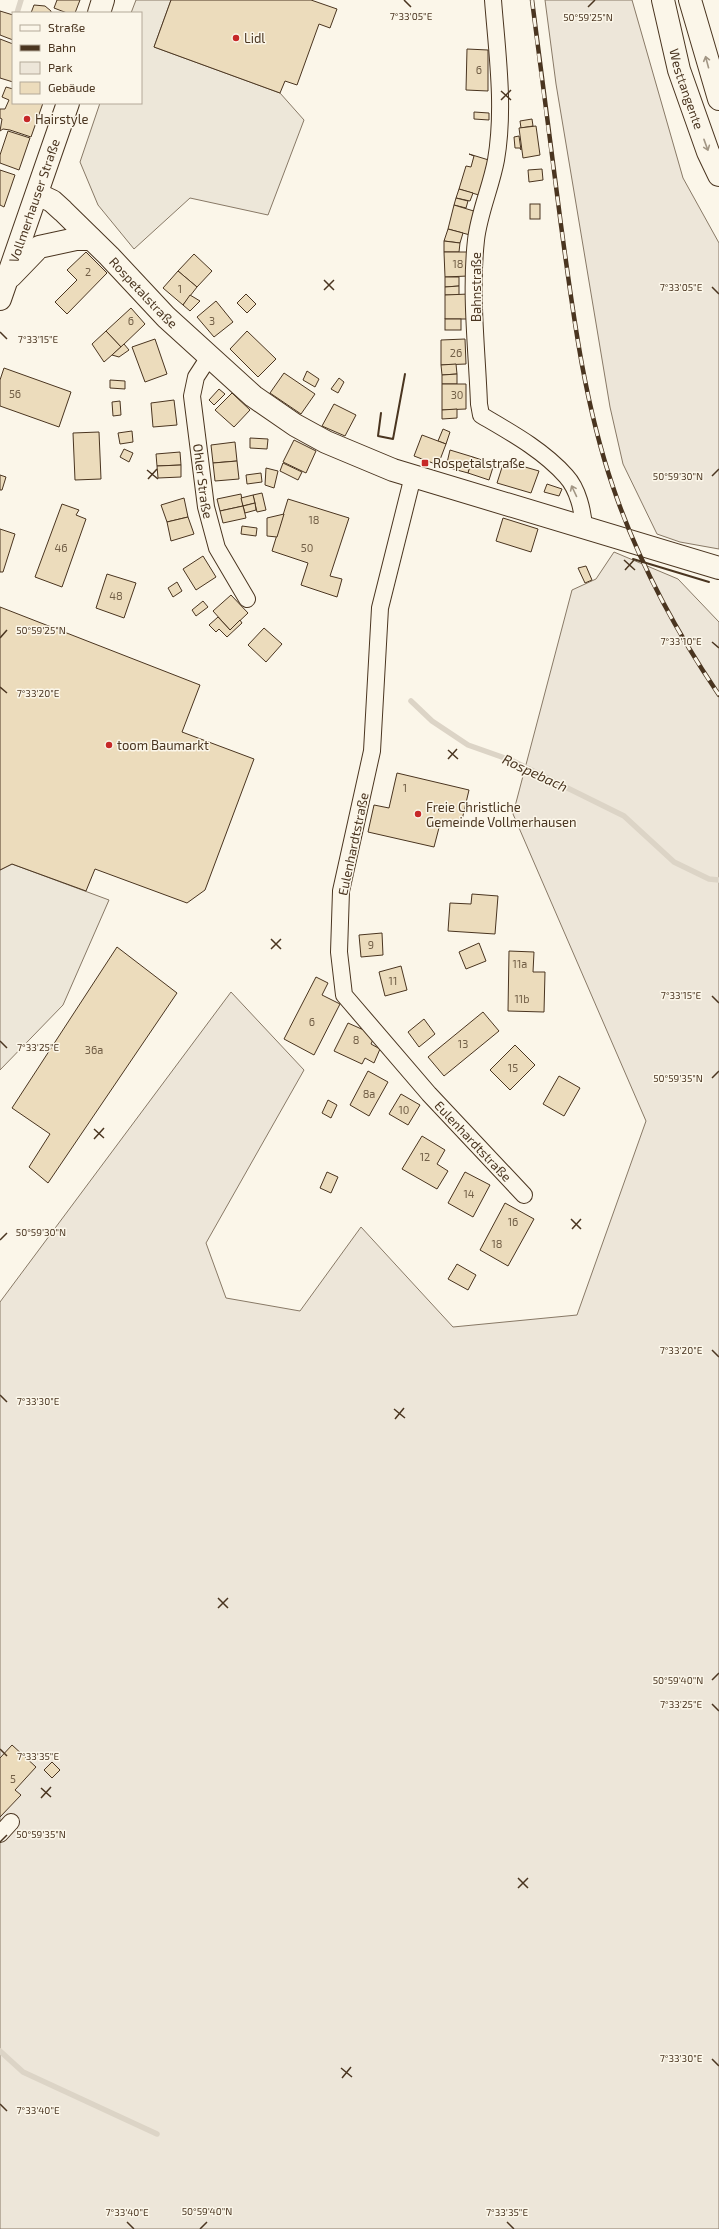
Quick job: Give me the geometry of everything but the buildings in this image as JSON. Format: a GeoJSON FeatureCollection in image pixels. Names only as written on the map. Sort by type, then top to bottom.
{"type":"FeatureCollection","features":[{"type":"Feature","properties":{"kind":"main road"},"geometry":{"type":"LineString","coordinates":[[99,12],[103,0]]}},
{"type":"Feature","properties":{"kind":"main road","name":"Westtangente"},"geometry":{"type":"LineString","coordinates":[[663,0],[679,70],[708,152],[719,175]]}},
{"type":"Feature","properties":{"kind":"main road","name":"Westtangente"},"geometry":{"type":"LineString","coordinates":[[690,0],[719,99]]}},
{"type":"Feature","properties":{"kind":"main road","name":"Vollmerhauser Straße"},"geometry":{"type":"LineString","coordinates":[[4,289],[68,104]]}},
{"type":"Feature","properties":{"kind":"main road","name":"Rospetalstraße"},"geometry":{"type":"LineString","coordinates":[[37,194],[52,201],[109,256],[166,317],[209,357],[253,396],[295,425],[356,456],[413,476],[719,568]]}},
{"type":"Feature","properties":{"kind":"main road"},"geometry":{"type":"LineString","coordinates":[[4,289],[39,248],[76,239],[91,239]]}},
{"type":"Feature","properties":{"kind":"street","name":"Bahnstraße"},"geometry":{"type":"LineString","coordinates":[[493,0],[499,86],[499,133],[496,161],[476,239],[474,272],[479,404],[481,415],[544,456],[567,477],[583,512],[584,528]]}},
{"type":"Feature","properties":{"kind":"street","name":"Ohler Straße"},"geometry":{"type":"LineString","coordinates":[[209,357],[196,377],[192,396],[206,507],[217,548],[247,599]]}},
{"type":"Feature","properties":{"kind":"street","name":"Eulenhardtstraße"},"geometry":{"type":"LineString","coordinates":[[413,476],[380,608],[372,751],[341,891],[339,952],[344,995],[429,1094],[524,1196]]}},
{"type":"Feature","properties":{"kind":"street"},"geometry":{"type":"LineString","coordinates":[[0,1834],[12,1822]]}},
{"type":"Feature","properties":{"kind":"green space"},"geometry":{"type":"Polygon","coordinates":[[[545,0],[632,0],[683,178],[719,243],[719,549],[680,542],[657,534],[623,464],[610,407],[556,84],[545,0]]]}},
{"type":"Feature","properties":{"kind":"green space"},"geometry":{"type":"Polygon","coordinates":[[[614,552],[678,579],[719,622],[719,2229],[0,2229],[0,1302],[231,992],[304,1070],[206,1243],[226,1298],[300,1311],[361,1227],[453,1327],[577,1315],[646,1121],[513,814],[572,590],[596,579],[614,552]]]}},
{"type":"Feature","properties":{"kind":"shaded area"},"geometry":{"type":"Polygon","coordinates":[[[136,0],[171,0],[154,47],[280,93],[304,120],[268,215],[190,198],[134,249],[98,205],[80,162],[100,104],[142,104],[142,12],[131,12],[136,0]]]}},
{"type":"Feature","properties":{"kind":"shaded area"},"geometry":{"type":"Polygon","coordinates":[[[12,864],[109,900],[63,1005],[0,1070],[0,870],[12,864]]]}},
{"type":"Feature","properties":{"kind":"waterway","name":"Rospebach"},"geometry":{"type":"LineString","coordinates":[[17,12],[21,0]]}},
{"type":"Feature","properties":{"kind":"waterway","name":"Rospebach"},"geometry":{"type":"LineString","coordinates":[[411,701],[432,721],[468,745],[513,761],[624,816],[674,862],[709,879],[719,880]]}},
{"type":"Feature","properties":{"kind":"waterway"},"geometry":{"type":"LineString","coordinates":[[0,2051],[23,2072],[157,2134]]}},
{"type":"Feature","properties":{"kind":"railway"},"geometry":{"type":"LineString","coordinates":[[532,0],[570,291],[594,423],[613,487],[634,542],[673,620],[719,695]]}},
{"type":"Feature","properties":{"kind":"wall"},"geometry":{"type":"LineString","coordinates":[[381,413],[378,436],[393,439],[405,374]]}},
{"type":"Feature","properties":{"kind":"wall"},"geometry":{"type":"LineString","coordinates":[[633,559],[709,582]]}},
{"type":"Feature","properties":{"kind":"place","name":"Lidl"},"geometry":{"type":"Point","coordinates":[236,38]}},
{"type":"Feature","properties":{"kind":"place","name":"Hairstyle"},"geometry":{"type":"Point","coordinates":[27,119]}},
{"type":"Feature","properties":{"kind":"place","name":"Rospetalstraße"},"geometry":{"type":"Point","coordinates":[425,463]}},
{"type":"Feature","properties":{"kind":"place","name":"toom Baumarkt"},"geometry":{"type":"Point","coordinates":[109,745]}},
{"type":"Feature","properties":{"kind":"place","name":"Freie Christliche Gemeinde Vollmerhausen"},"geometry":{"type":"Point","coordinates":[418,814]}}]}
